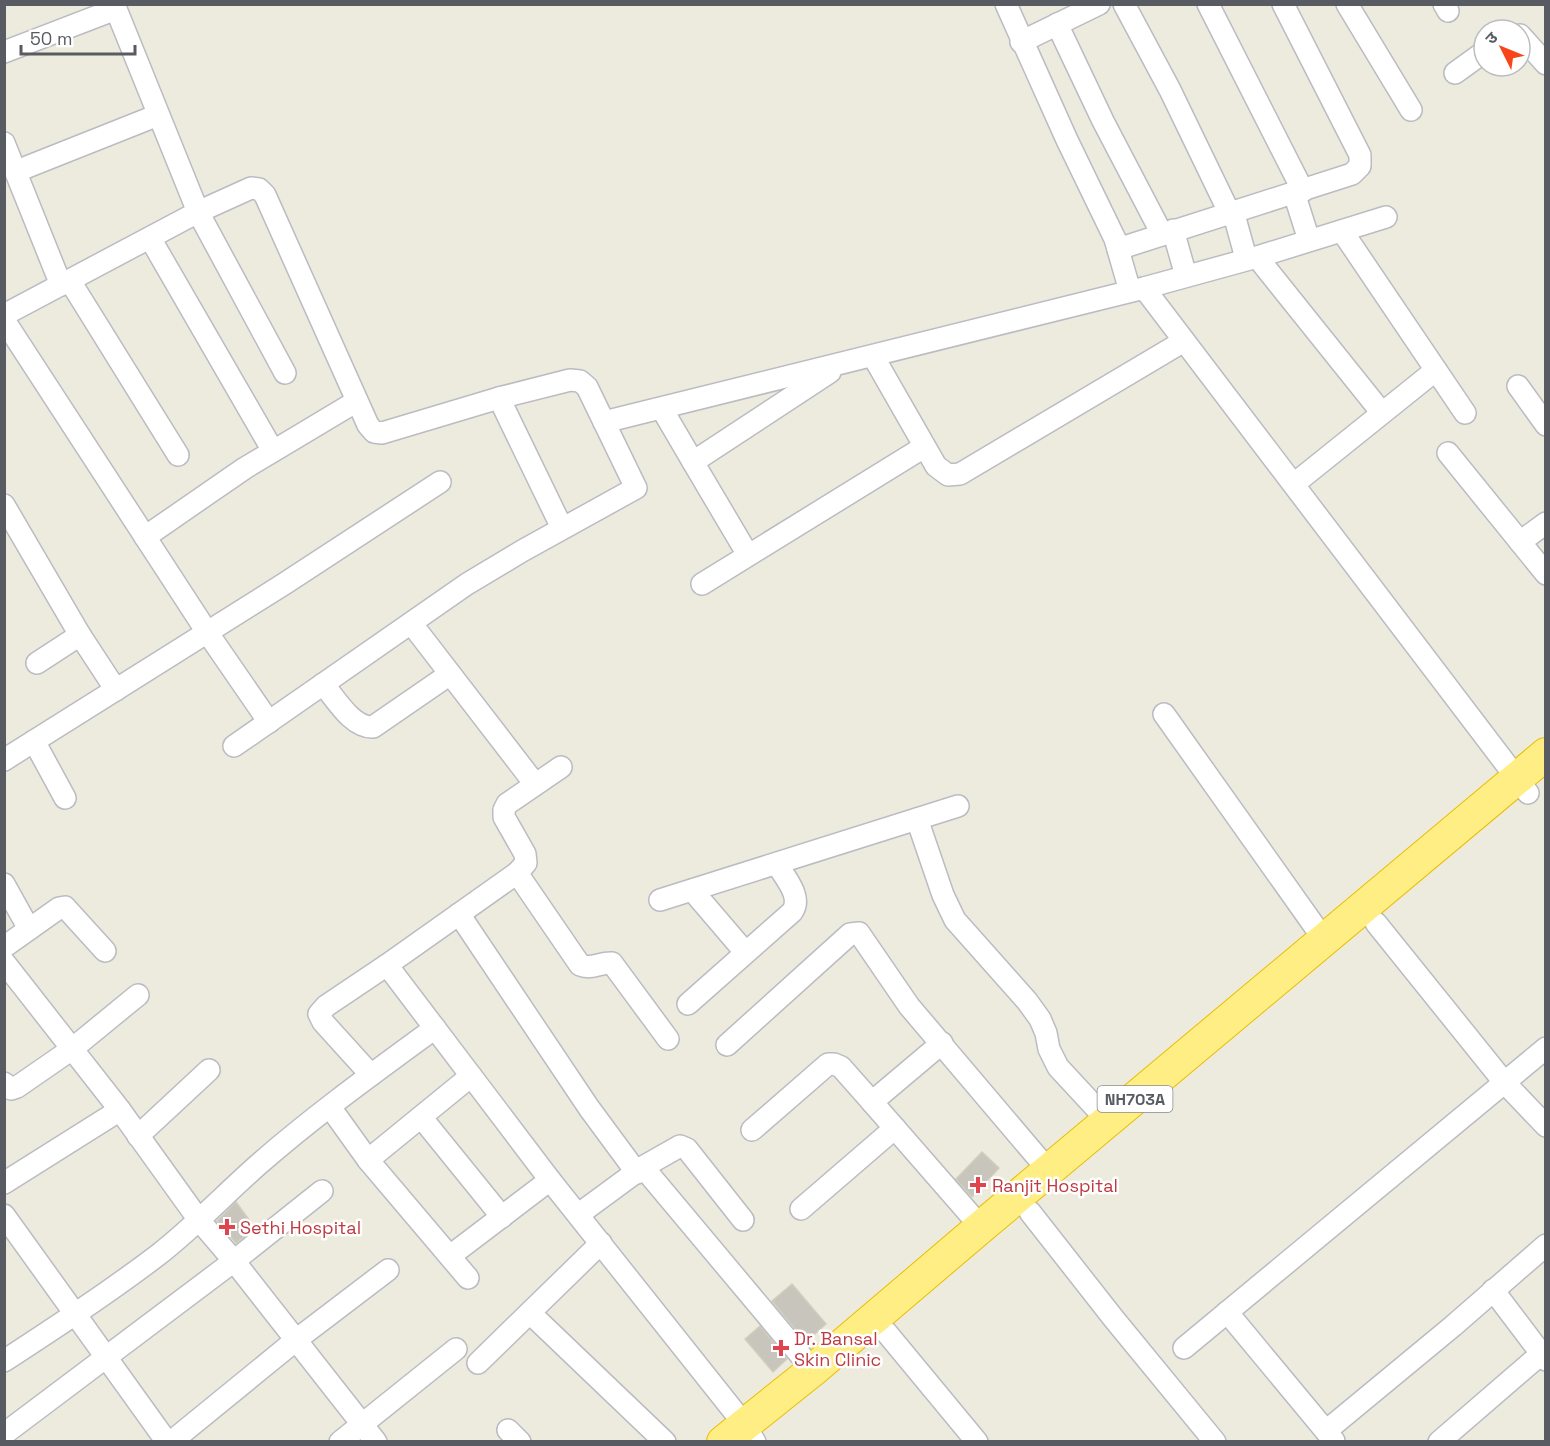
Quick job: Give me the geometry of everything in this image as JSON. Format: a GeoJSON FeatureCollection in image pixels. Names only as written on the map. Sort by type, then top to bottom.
{"type":"FeatureCollection","features":[{"type":"Feature","properties":{"kind":"highway","name":"NH703A"},"geometry":{"type":"LineString","coordinates":[[741,1436],[886,1332],[1376,923],[1530,783],[1545,754]]}},
{"type":"Feature","properties":{"kind":"highway","name":"NH703A"},"geometry":{"type":"LineString","coordinates":[[741,1436],[813,1370],[981,1227],[1325,940],[1530,783]]}},
{"type":"Feature","properties":{"kind":"street"},"geometry":{"type":"LineString","coordinates":[[1006,4],[1021,42],[1137,289],[1184,341],[1530,783]]}},
{"type":"Feature","properties":{"kind":"street"},"geometry":{"type":"LineString","coordinates":[[1021,42],[1099,4]]}},
{"type":"Feature","properties":{"kind":"street"},"geometry":{"type":"LineString","coordinates":[[1124,4],[1170,90],[1252,257],[1382,413]]}},
{"type":"Feature","properties":{"kind":"street"},"geometry":{"type":"LineString","coordinates":[[1208,4],[1298,192],[1309,240]]}},
{"type":"Feature","properties":{"kind":"street"},"geometry":{"type":"LineString","coordinates":[[1118,249],[1352,174],[1360,166],[1360,155],[1283,4]]}},
{"type":"Feature","properties":{"kind":"street"},"geometry":{"type":"LineString","coordinates":[[1347,4],[1411,110]]}},
{"type":"Feature","properties":{"kind":"street"},"geometry":{"type":"LineString","coordinates":[[4,52],[115,7],[198,212],[285,373]]}},
{"type":"Feature","properties":{"kind":"street"},"geometry":{"type":"LineString","coordinates":[[1057,24],[1103,121],[1168,232],[1186,276]]}},
{"type":"Feature","properties":{"kind":"street"},"geometry":{"type":"LineString","coordinates":[[1532,49],[1545,64]]}},
{"type":"Feature","properties":{"kind":"street"},"geometry":{"type":"LineString","coordinates":[[1455,73],[1472,61]]}},
{"type":"Feature","properties":{"kind":"street"},"geometry":{"type":"LineString","coordinates":[[17,171],[158,115]]}},
{"type":"Feature","properties":{"kind":"street"},"geometry":{"type":"LineString","coordinates":[[4,143],[65,283],[178,455]]}},
{"type":"Feature","properties":{"kind":"street"},"geometry":{"type":"LineString","coordinates":[[234,746],[269,722],[467,584],[636,488],[587,387],[580,381],[570,380],[499,398],[382,433],[374,432],[368,426],[265,195],[259,189],[251,188],[198,212],[4,318],[207,632],[269,722]]}},
{"type":"Feature","properties":{"kind":"street"},"geometry":{"type":"LineString","coordinates":[[604,422],[1137,289],[1386,217]]}},
{"type":"Feature","properties":{"kind":"street"},"geometry":{"type":"LineString","coordinates":[[1342,231],[1465,413]]}},
{"type":"Feature","properties":{"kind":"street"},"geometry":{"type":"LineString","coordinates":[[150,238],[273,451]]}},
{"type":"Feature","properties":{"kind":"street"},"geometry":{"type":"LineString","coordinates":[[873,356],[924,447],[936,466],[948,475],[960,474],[1184,341]]}},
{"type":"Feature","properties":{"kind":"street"},"geometry":{"type":"LineString","coordinates":[[693,462],[843,363]]}},
{"type":"Feature","properties":{"kind":"street"},"geometry":{"type":"LineString","coordinates":[[1294,483],[1436,370]]}},
{"type":"Feature","properties":{"kind":"street"},"geometry":{"type":"LineString","coordinates":[[1518,386],[1545,425]]}},
{"type":"Feature","properties":{"kind":"street"},"geometry":{"type":"LineString","coordinates":[[499,398],[562,528]]}},
{"type":"Feature","properties":{"kind":"street"},"geometry":{"type":"LineString","coordinates":[[145,537],[273,451],[357,401]]}},
{"type":"Feature","properties":{"kind":"street"},"geometry":{"type":"LineString","coordinates":[[662,409],[748,555]]}},
{"type":"Feature","properties":{"kind":"street"},"geometry":{"type":"LineString","coordinates":[[702,584],[924,447]]}},
{"type":"Feature","properties":{"kind":"street"},"geometry":{"type":"LineString","coordinates":[[1448,453],[1545,574]]}},
{"type":"Feature","properties":{"kind":"street"},"geometry":{"type":"LineString","coordinates":[[4,760],[440,482]]}},
{"type":"Feature","properties":{"kind":"street"},"geometry":{"type":"LineString","coordinates":[[4,505],[80,635],[116,690]]}},
{"type":"Feature","properties":{"kind":"street"},"geometry":{"type":"LineString","coordinates":[[1520,542],[1545,523]]}},
{"type":"Feature","properties":{"kind":"street"},"geometry":{"type":"LineString","coordinates":[[411,623],[535,784]]}},
{"type":"Feature","properties":{"kind":"street"},"geometry":{"type":"LineString","coordinates":[[37,663],[80,635]]}},
{"type":"Feature","properties":{"kind":"street"},"geometry":{"type":"LineString","coordinates":[[323,684],[356,722],[365,727],[373,727],[450,674]]}},
{"type":"Feature","properties":{"kind":"street"},"geometry":{"type":"LineString","coordinates":[[1164,714],[1325,940]]}},
{"type":"Feature","properties":{"kind":"street"},"geometry":{"type":"LineString","coordinates":[[34,741],[64,798]]}},
{"type":"Feature","properties":{"kind":"street"},"geometry":{"type":"LineString","coordinates":[[371,1075],[323,1022],[319,1014],[326,1006],[518,873],[526,863],[525,854],[504,817],[504,810],[507,804],[561,767]]}},
{"type":"Feature","properties":{"kind":"street"},"geometry":{"type":"LineString","coordinates":[[660,900],[958,806]]}},
{"type":"Feature","properties":{"kind":"street"},"geometry":{"type":"LineString","coordinates":[[917,819],[943,895],[955,921],[1027,1001],[1040,1019],[1046,1033],[1049,1050],[1058,1066],[1108,1122]]}},
{"type":"Feature","properties":{"kind":"street"},"geometry":{"type":"LineString","coordinates":[[688,1004],[792,912],[797,905],[796,897],[777,864]]}},
{"type":"Feature","properties":{"kind":"street"},"geometry":{"type":"LineString","coordinates":[[518,873],[576,959],[586,967],[592,968],[606,962],[612,963],[668,1039]]}},
{"type":"Feature","properties":{"kind":"street"},"geometry":{"type":"LineString","coordinates":[[4,884],[29,929]]}},
{"type":"Feature","properties":{"kind":"street"},"geometry":{"type":"LineString","coordinates":[[692,890],[746,952]]}},
{"type":"Feature","properties":{"kind":"street"},"geometry":{"type":"LineString","coordinates":[[4,947],[59,908],[65,907],[105,951]]}},
{"type":"Feature","properties":{"kind":"street"},"geometry":{"type":"LineString","coordinates":[[459,914],[590,1108],[640,1170],[813,1370]]}},
{"type":"Feature","properties":{"kind":"street"},"geometry":{"type":"LineString","coordinates":[[1376,923],[1504,1082],[1545,1126]]}},
{"type":"Feature","properties":{"kind":"street"},"geometry":{"type":"LineString","coordinates":[[727,1045],[830,951],[855,932],[862,936],[884,972],[909,1006],[1049,1171]]}},
{"type":"Feature","properties":{"kind":"street"},"geometry":{"type":"LineString","coordinates":[[4,962],[120,1110],[200,1220],[375,1442]]}},
{"type":"Feature","properties":{"kind":"street"},"geometry":{"type":"LineString","coordinates":[[387,965],[550,1180],[601,1243],[741,1436]]}},
{"type":"Feature","properties":{"kind":"street"},"geometry":{"type":"LineString","coordinates":[[4,1083],[11,1089],[17,1087],[72,1049],[138,995]]}},
{"type":"Feature","properties":{"kind":"street"},"geometry":{"type":"LineString","coordinates":[[4,1361],[75,1314],[158,1254],[200,1220],[260,1164],[371,1075],[435,1028]]}},
{"type":"Feature","properties":{"kind":"street"},"geometry":{"type":"LineString","coordinates":[[872,1102],[942,1043]]}},
{"type":"Feature","properties":{"kind":"street"},"geometry":{"type":"LineString","coordinates":[[1184,1348],[1545,1048]]}},
{"type":"Feature","properties":{"kind":"street"},"geometry":{"type":"LineString","coordinates":[[752,1130],[828,1064],[834,1064],[841,1067],[981,1227]]}},
{"type":"Feature","properties":{"kind":"street"},"geometry":{"type":"LineString","coordinates":[[138,1136],[209,1070]]}},
{"type":"Feature","properties":{"kind":"street"},"geometry":{"type":"LineString","coordinates":[[368,1160],[471,1076]]}},
{"type":"Feature","properties":{"kind":"street"},"geometry":{"type":"LineString","coordinates":[[330,1107],[368,1160],[468,1278]]}},
{"type":"Feature","properties":{"kind":"street"},"geometry":{"type":"LineString","coordinates":[[4,1183],[120,1110]]}},
{"type":"Feature","properties":{"kind":"street"},"geometry":{"type":"LineString","coordinates":[[421,1118],[502,1217]]}},
{"type":"Feature","properties":{"kind":"street"},"geometry":{"type":"LineString","coordinates":[[801,1209],[895,1128]]}},
{"type":"Feature","properties":{"kind":"street"},"geometry":{"type":"LineString","coordinates":[[579,1214],[640,1170],[680,1146],[687,1149],[743,1220]]}},
{"type":"Feature","properties":{"kind":"street"},"geometry":{"type":"LineString","coordinates":[[450,1256],[550,1180]]}},
{"type":"Feature","properties":{"kind":"street"},"geometry":{"type":"LineString","coordinates":[[4,1434],[234,1261],[322,1191]]}},
{"type":"Feature","properties":{"kind":"street"},"geometry":{"type":"LineString","coordinates":[[1029,1212],[1215,1442]]}},
{"type":"Feature","properties":{"kind":"street"},"geometry":{"type":"LineString","coordinates":[[4,1215],[169,1442],[388,1270]]}},
{"type":"Feature","properties":{"kind":"street"},"geometry":{"type":"LineString","coordinates":[[478,1364],[601,1243]]}},
{"type":"Feature","properties":{"kind":"street"},"geometry":{"type":"LineString","coordinates":[[1227,1312],[1330,1436],[1545,1245]]}},
{"type":"Feature","properties":{"kind":"street"},"geometry":{"type":"LineString","coordinates":[[1439,1442],[1543,1357],[1494,1290]]}},
{"type":"Feature","properties":{"kind":"street"},"geometry":{"type":"LineString","coordinates":[[530,1312],[665,1442]]}},
{"type":"Feature","properties":{"kind":"street"},"geometry":{"type":"LineString","coordinates":[[886,1332],[977,1442]]}},
{"type":"Feature","properties":{"kind":"street"},"geometry":{"type":"LineString","coordinates":[[340,1442],[456,1349]]}},
{"type":"Feature","properties":{"kind":"building"},"geometry":{"type":"Polygon","coordinates":[[[982,1152],[999,1168],[972,1197],[956,1179],[982,1152]]]}},
{"type":"Feature","properties":{"kind":"building"},"geometry":{"type":"Polygon","coordinates":[[[236,1202],[255,1228],[236,1243],[217,1221],[236,1202]]]}},
{"type":"Feature","properties":{"kind":"building"},"geometry":{"type":"Polygon","coordinates":[[[792,1284],[826,1324],[806,1342],[772,1301],[792,1284]]]}},
{"type":"Feature","properties":{"kind":"building"},"geometry":{"type":"Polygon","coordinates":[[[760,1326],[787,1359],[773,1372],[745,1339],[760,1326]]]}},
{"type":"Feature","properties":{"kind":"place","name":"Ranjit Hospital"},"geometry":{"type":"Point","coordinates":[978,1185]}},
{"type":"Feature","properties":{"kind":"place","name":"Sethi Hospital"},"geometry":{"type":"Point","coordinates":[227,1227]}},
{"type":"Feature","properties":{"kind":"place","name":"Dr. Bansal Skin Clinic"},"geometry":{"type":"Point","coordinates":[781,1348]}}]}
